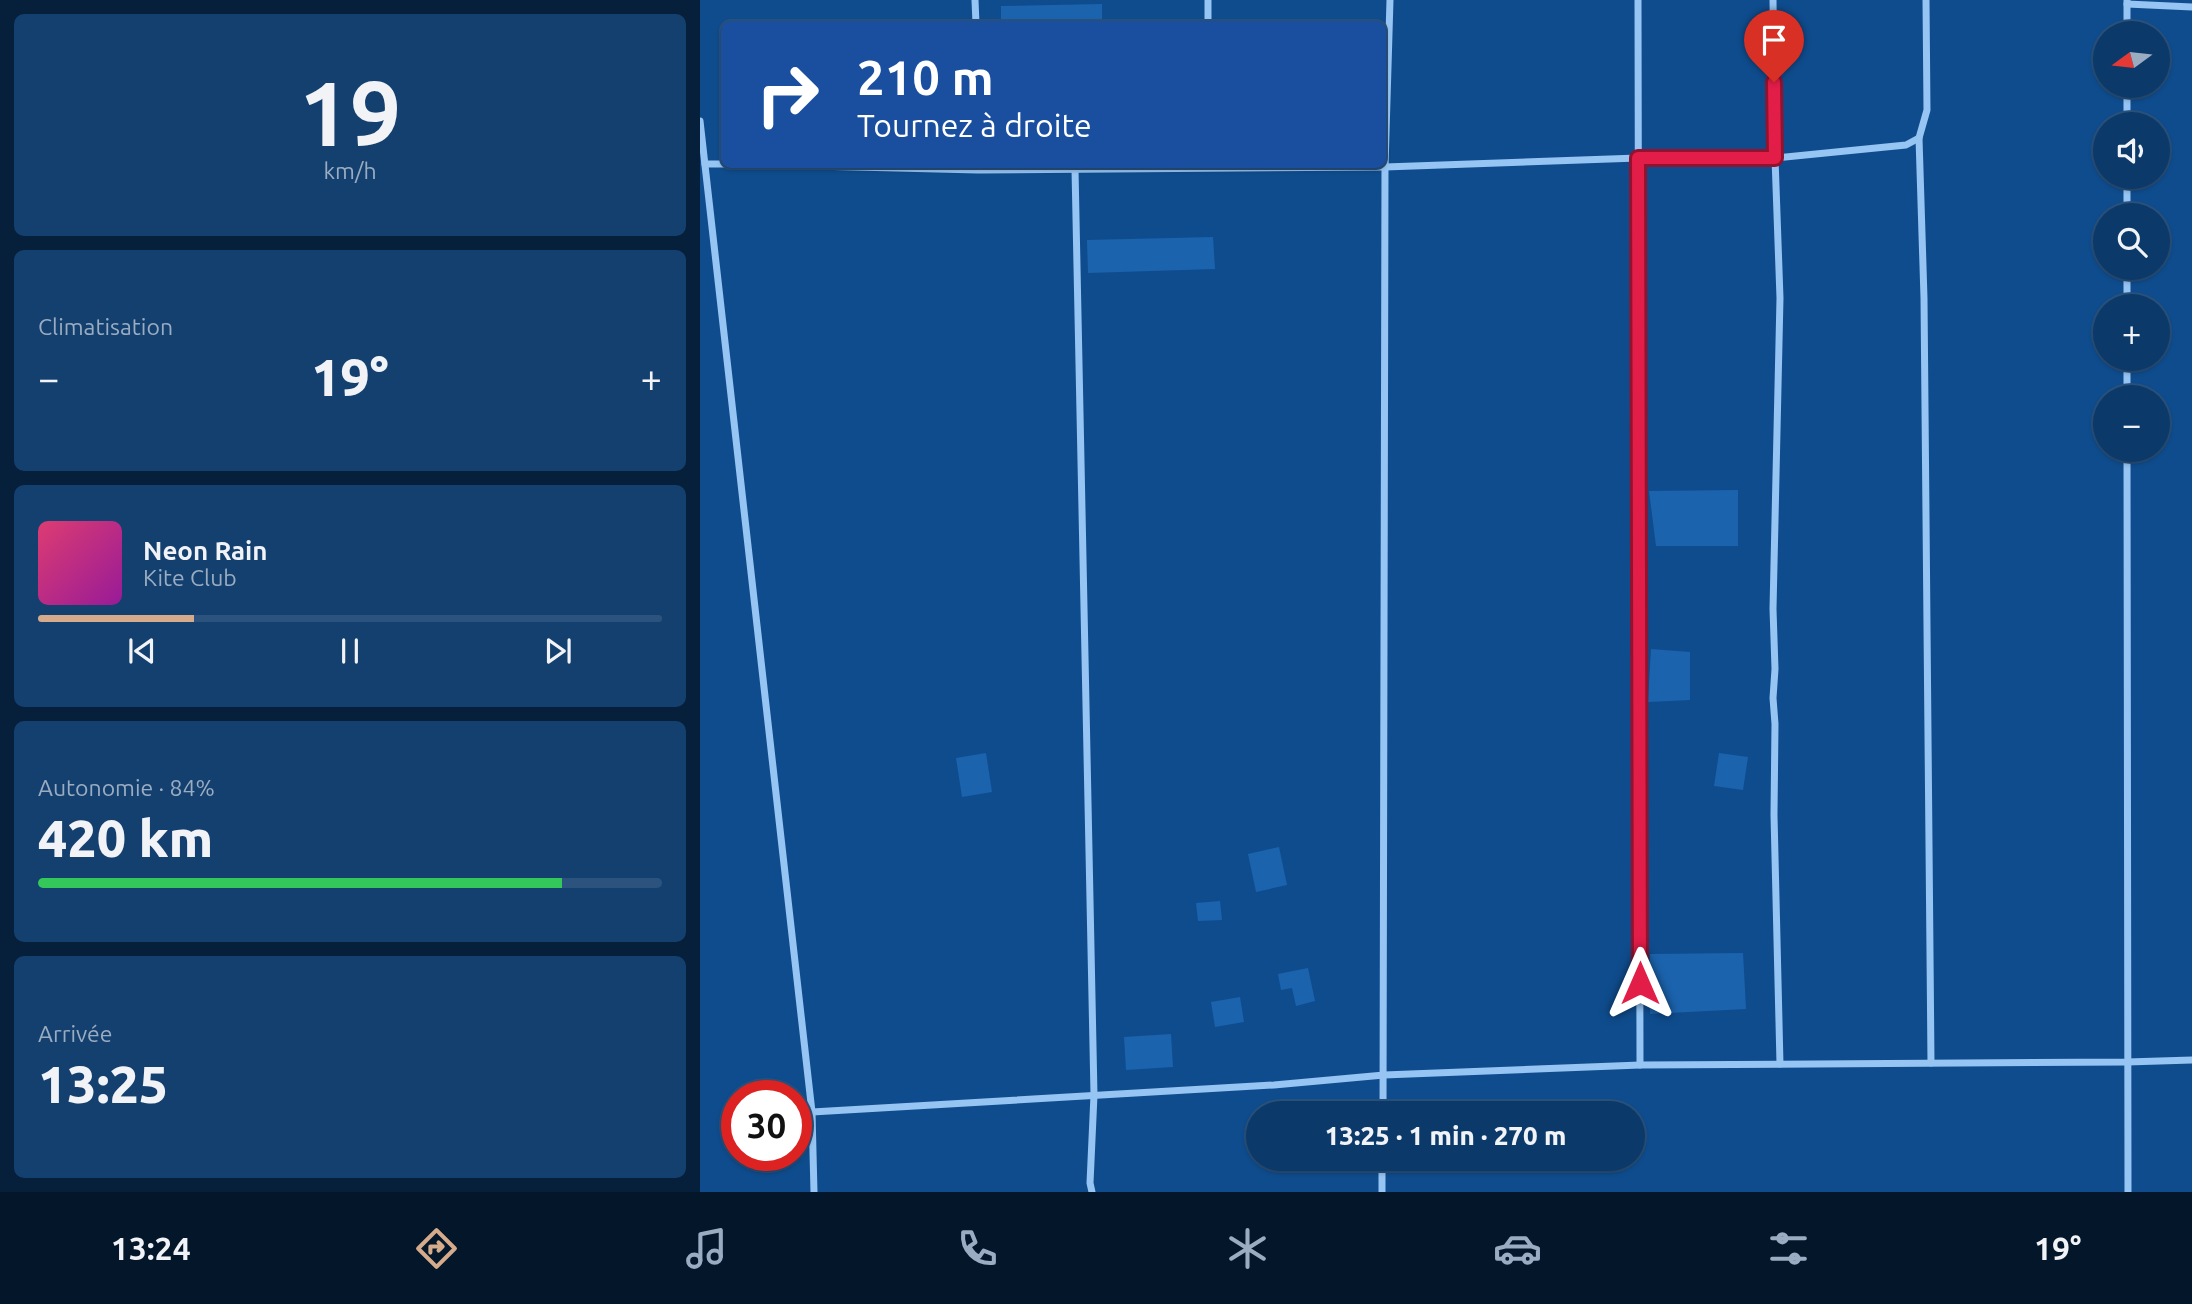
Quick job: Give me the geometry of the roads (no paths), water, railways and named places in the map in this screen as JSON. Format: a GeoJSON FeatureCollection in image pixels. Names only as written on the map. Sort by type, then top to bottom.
{"type":"FeatureCollection","features":[{"type":"Feature","properties":{"kind":"street"},"geometry":{"type":"LineString","coordinates":[[975,0],[976,21]]}},
{"type":"Feature","properties":{"kind":"street"},"geometry":{"type":"LineString","coordinates":[[1208,0],[1209,21]]}},
{"type":"Feature","properties":{"kind":"street"},"geometry":{"type":"LineString","coordinates":[[1386,134],[1390,0]]}},
{"type":"Feature","properties":{"kind":"street"},"geometry":{"type":"LineString","coordinates":[[1638,0],[1640,1065]]}},
{"type":"Feature","properties":{"kind":"street"},"geometry":{"type":"LineString","coordinates":[[1773,0],[1780,298],[1773,609],[1773,815],[1780,1064]]}},
{"type":"Feature","properties":{"kind":"street"},"geometry":{"type":"LineString","coordinates":[[1926,0],[1927,110],[1919,138],[1924,298],[1931,1063]]}},
{"type":"Feature","properties":{"kind":"street"},"geometry":{"type":"LineString","coordinates":[[2127,21],[2127,2],[2192,7]]}},
{"type":"Feature","properties":{"kind":"street"},"geometry":{"type":"LineString","coordinates":[[700,121],[808,1080]]}},
{"type":"Feature","properties":{"kind":"street"},"geometry":{"type":"LineString","coordinates":[[1386,167],[1638,158],[1775,158],[1906,145],[1919,138]]}},
{"type":"Feature","properties":{"kind":"street"},"geometry":{"type":"LineString","coordinates":[[705,164],[721,164]]}},
{"type":"Feature","properties":{"kind":"street"},"geometry":{"type":"LineString","coordinates":[[1026,168],[1142,168]]}},
{"type":"Feature","properties":{"kind":"street"},"geometry":{"type":"LineString","coordinates":[[1383,1101],[1385,168]]}},
{"type":"Feature","properties":{"kind":"street"},"geometry":{"type":"LineString","coordinates":[[1075,169],[1094,1095],[1090,1183],[1092,1192]]}},
{"type":"Feature","properties":{"kind":"street"},"geometry":{"type":"LineString","coordinates":[[2127,462],[2128,1192]]}},
{"type":"Feature","properties":{"kind":"street"},"geometry":{"type":"LineString","coordinates":[[814,1192],[812,1112],[1274,1085],[1384,1075],[1640,1065],[2127,1062],[2192,1059]]}},
{"type":"Feature","properties":{"kind":"street"},"geometry":{"type":"LineString","coordinates":[[1382,1171],[1382,1192]]}}]}
